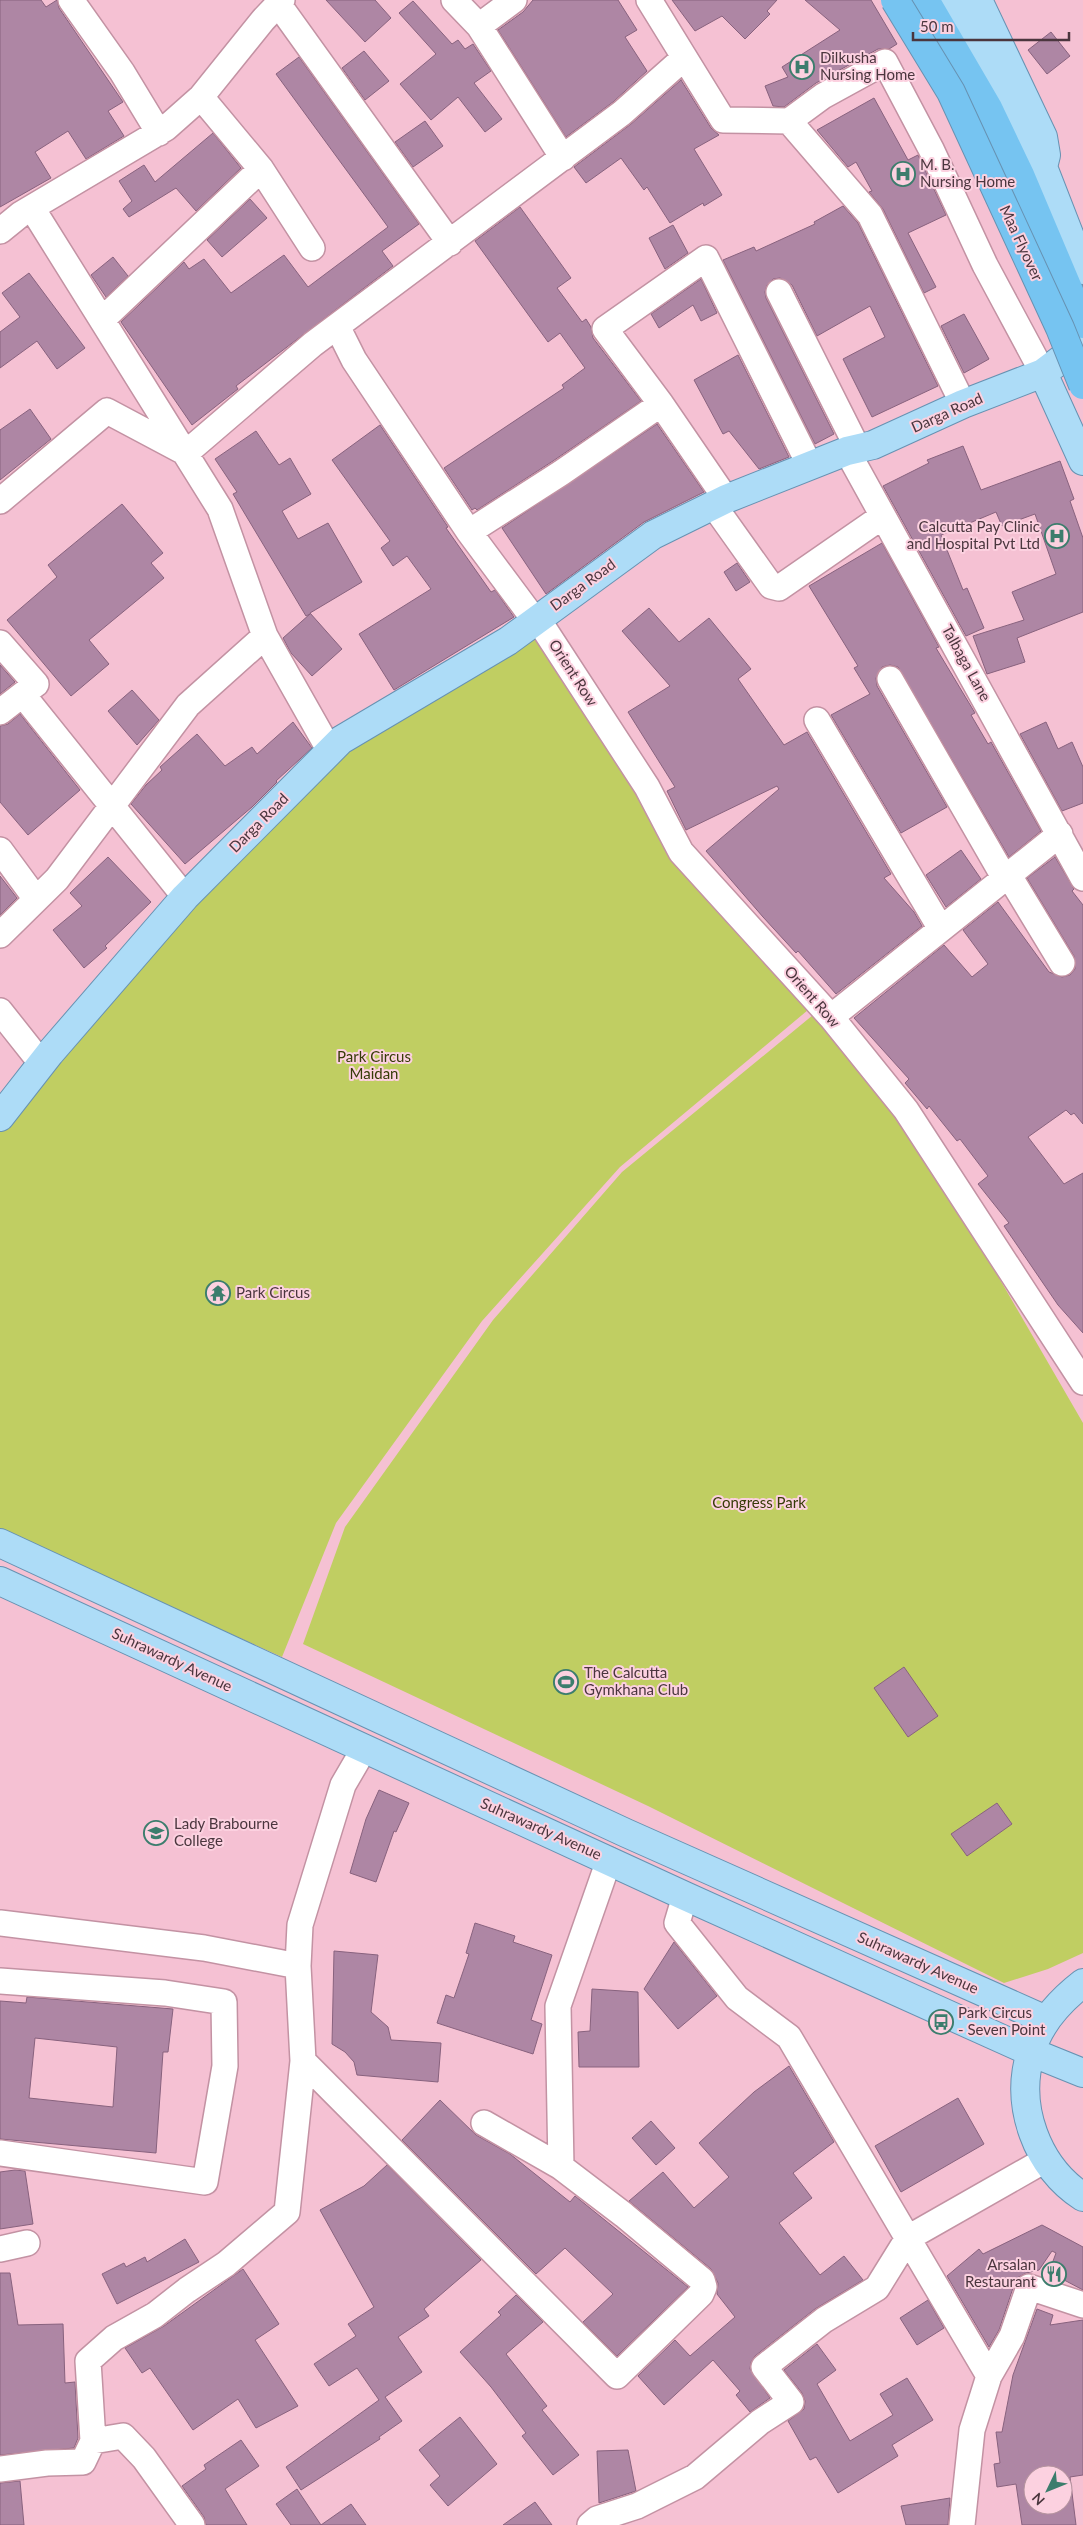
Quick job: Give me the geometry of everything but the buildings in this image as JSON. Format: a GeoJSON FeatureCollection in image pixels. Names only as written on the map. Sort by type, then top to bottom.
{"type":"FeatureCollection","features":[{"type":"Feature","properties":{"kind":"highway","name":"Maa Flyover"},"geometry":{"type":"LineString","coordinates":[[895,0],[951,92],[1060,328],[1083,385]]}},
{"type":"Feature","properties":{"kind":"highway","name":"Maa Flyover"},"geometry":{"type":"LineString","coordinates":[[925,0],[988,108],[1024,184],[1083,324]]}},
{"type":"Feature","properties":{"kind":"main road"},"geometry":{"type":"LineString","coordinates":[[949,0],[1021,139],[1030,154],[1043,167],[1083,270]]}},
{"type":"Feature","properties":{"kind":"main road"},"geometry":{"type":"LineString","coordinates":[[978,0],[1043,137],[1046,155],[1043,167]]}},
{"type":"Feature","properties":{"kind":"main road","name":"Darga Road"},"geometry":{"type":"LineString","coordinates":[[0,1117],[42,1064],[185,897],[342,740],[508,641],[653,535],[720,502],[852,450],[874,446],[963,404],[1044,373],[1083,343]]}},
{"type":"Feature","properties":{"kind":"main road"},"geometry":{"type":"LineString","coordinates":[[1044,373],[1083,461]]}},
{"type":"Feature","properties":{"kind":"main road","name":"Suhrawardy Avenue"},"geometry":{"type":"LineString","coordinates":[[0,1543],[626,1833],[1046,2020]]}},
{"type":"Feature","properties":{"kind":"main road","name":"Suhrawardy Avenue"},"geometry":{"type":"LineString","coordinates":[[0,1581],[685,1896],[1030,2052],[1083,2073]]}},
{"type":"Feature","properties":{"kind":"main road"},"geometry":{"type":"LineString","coordinates":[[1083,1983],[1070,1993],[1046,2020],[1030,2052],[1025,2089],[1030,2126],[1045,2160],[1068,2187],[1083,2197]]}},
{"type":"Feature","properties":{"kind":"street"},"geometry":{"type":"LineString","coordinates":[[71,0],[122,72],[160,133]]}},
{"type":"Feature","properties":{"kind":"street"},"geometry":{"type":"LineString","coordinates":[[454,0],[479,26],[563,158]]}},
{"type":"Feature","properties":{"kind":"street"},"geometry":{"type":"LineString","coordinates":[[479,26],[514,0]]}},
{"type":"Feature","properties":{"kind":"street"},"geometry":{"type":"LineString","coordinates":[[649,0],[723,120],[789,121],[823,96],[885,62],[931,149],[985,266],[1044,373]]}},
{"type":"Feature","properties":{"kind":"street"},"geometry":{"type":"LineString","coordinates":[[0,231],[32,208],[160,133],[201,97],[263,20],[280,3],[450,243]]}},
{"type":"Feature","properties":{"kind":"street"},"geometry":{"type":"LineString","coordinates":[[186,453],[313,344],[338,328],[622,113],[684,58]]}},
{"type":"Feature","properties":{"kind":"street"},"geometry":{"type":"LineString","coordinates":[[201,97],[261,169],[312,248]]}},
{"type":"Feature","properties":{"kind":"street"},"geometry":{"type":"LineString","coordinates":[[789,121],[870,215],[963,404]]}},
{"type":"Feature","properties":{"kind":"street"},"geometry":{"type":"LineString","coordinates":[[103,319],[261,169]]}},
{"type":"Feature","properties":{"kind":"street"},"geometry":{"type":"LineString","coordinates":[[32,208],[220,509],[265,636],[330,751]]}},
{"type":"Feature","properties":{"kind":"street"},"geometry":{"type":"LineString","coordinates":[[810,466],[706,258],[605,329],[661,404],[771,586],[779,588],[883,516]]}},
{"type":"Feature","properties":{"kind":"street","name":"Talbaga Lane"},"geometry":{"type":"LineString","coordinates":[[779,292],[883,516],[1083,878]]}},
{"type":"Feature","properties":{"kind":"street","name":"Orient Row"},"geometry":{"type":"LineString","coordinates":[[338,328],[354,360],[469,532],[536,620],[647,787],[681,852],[831,1017],[906,1110],[1083,1382]]}},
{"type":"Feature","properties":{"kind":"street"},"geometry":{"type":"LineString","coordinates":[[469,532],[562,473],[661,404]]}},
{"type":"Feature","properties":{"kind":"street"},"geometry":{"type":"LineString","coordinates":[[0,502],[107,411],[186,453]]}},
{"type":"Feature","properties":{"kind":"street"},"geometry":{"type":"LineString","coordinates":[[0,935],[57,879],[188,705],[265,636]]}},
{"type":"Feature","properties":{"kind":"street"},"geometry":{"type":"LineString","coordinates":[[0,643],[36,684],[0,712]]}},
{"type":"Feature","properties":{"kind":"street"},"geometry":{"type":"LineString","coordinates":[[890,679],[1006,876],[1062,963]]}},
{"type":"Feature","properties":{"kind":"street"},"geometry":{"type":"LineString","coordinates":[[31,706],[185,897]]}},
{"type":"Feature","properties":{"kind":"street"},"geometry":{"type":"LineString","coordinates":[[817,720],[940,928]]}},
{"type":"Feature","properties":{"kind":"street"},"geometry":{"type":"LineString","coordinates":[[831,1017],[1060,834]]}},
{"type":"Feature","properties":{"kind":"street"},"geometry":{"type":"LineString","coordinates":[[0,850],[36,899]]}},
{"type":"Feature","properties":{"kind":"street"},"geometry":{"type":"LineString","coordinates":[[0,1011],[42,1064]]}},
{"type":"Feature","properties":{"kind":"street"},"geometry":{"type":"LineString","coordinates":[[0,2470],[47,2463],[83,2462],[93,2441],[88,2360],[114,2338],[155,2315],[187,2290],[226,2264],[287,2212],[303,2061],[298,1966],[300,1925],[343,1785],[364,1748]]}},
{"type":"Feature","properties":{"kind":"street"},"geometry":{"type":"LineString","coordinates":[[560,2167],[558,2006],[609,1860]]}},
{"type":"Feature","properties":{"kind":"street"},"geometry":{"type":"LineString","coordinates":[[685,1896],[677,1923],[737,1998],[789,2038],[990,2376]]}},
{"type":"Feature","properties":{"kind":"street"},"geometry":{"type":"LineString","coordinates":[[0,1923],[204,1948],[298,1966]]}},
{"type":"Feature","properties":{"kind":"street"},"geometry":{"type":"LineString","coordinates":[[0,1981],[165,1993],[224,2002],[225,2066],[205,2182],[0,2153]]}},
{"type":"Feature","properties":{"kind":"street"},"geometry":{"type":"LineString","coordinates":[[303,2061],[618,2376],[701,2294],[704,2287],[702,2280],[624,2215],[560,2167],[484,2123]]}},
{"type":"Feature","properties":{"kind":"street"},"geometry":{"type":"LineString","coordinates":[[594,2522],[638,2506],[695,2478],[760,2422],[791,2402],[764,2366],[824,2320],[877,2288],[908,2238],[1045,2160]]}},
{"type":"Feature","properties":{"kind":"street"},"geometry":{"type":"LineString","coordinates":[[0,2249],[28,2243]]}},
{"type":"Feature","properties":{"kind":"street"},"geometry":{"type":"LineString","coordinates":[[962,2525],[972,2430],[990,2376],[1012,2336],[1029,2287],[1083,2305]]}},
{"type":"Feature","properties":{"kind":"street"},"geometry":{"type":"LineString","coordinates":[[93,2441],[122,2436],[144,2458],[192,2525]]}},
{"type":"Feature","properties":{"kind":"green space","name":"Park Circus Maidan"},"geometry":{"type":"Polygon","coordinates":[[[537,636],[636,785],[670,858],[808,1010],[620,1167],[482,1321],[336,1523],[282,1657],[0,1530],[0,1130],[193,888],[348,749],[537,636]]]}},
{"type":"Feature","properties":{"kind":"green space","name":"Congress Park"},"geometry":{"type":"Polygon","coordinates":[[[813,1015],[877,1090],[969,1226],[1083,1423],[1083,1953],[1048,1969],[1004,1983],[648,1806],[303,1644],[345,1527],[493,1320],[622,1172],[813,1015]]]}},
{"type":"Feature","properties":{"kind":"place","name":"Dilkusha Nursing Home"},"geometry":{"type":"Point","coordinates":[802,67]}},
{"type":"Feature","properties":{"kind":"place","name":"M. B. Nursing Home"},"geometry":{"type":"Point","coordinates":[903,174]}},
{"type":"Feature","properties":{"kind":"place","name":"Calcutta Pay Clinic and Hospital Pvt Ltd"},"geometry":{"type":"Point","coordinates":[1057,536]}},
{"type":"Feature","properties":{"kind":"place","name":"Park Circus"},"geometry":{"type":"Point","coordinates":[218,1293]}},
{"type":"Feature","properties":{"kind":"place","name":"The Calcutta Gymkhana Club"},"geometry":{"type":"Point","coordinates":[566,1682]}},
{"type":"Feature","properties":{"kind":"place","name":"Lady Brabourne College"},"geometry":{"type":"Point","coordinates":[156,1833]}},
{"type":"Feature","properties":{"kind":"place","name":"Park Circus - Seven Point"},"geometry":{"type":"Point","coordinates":[941,2022]}},
{"type":"Feature","properties":{"kind":"place","name":"Arsalan Restaurant"},"geometry":{"type":"Point","coordinates":[1054,2274]}}]}
